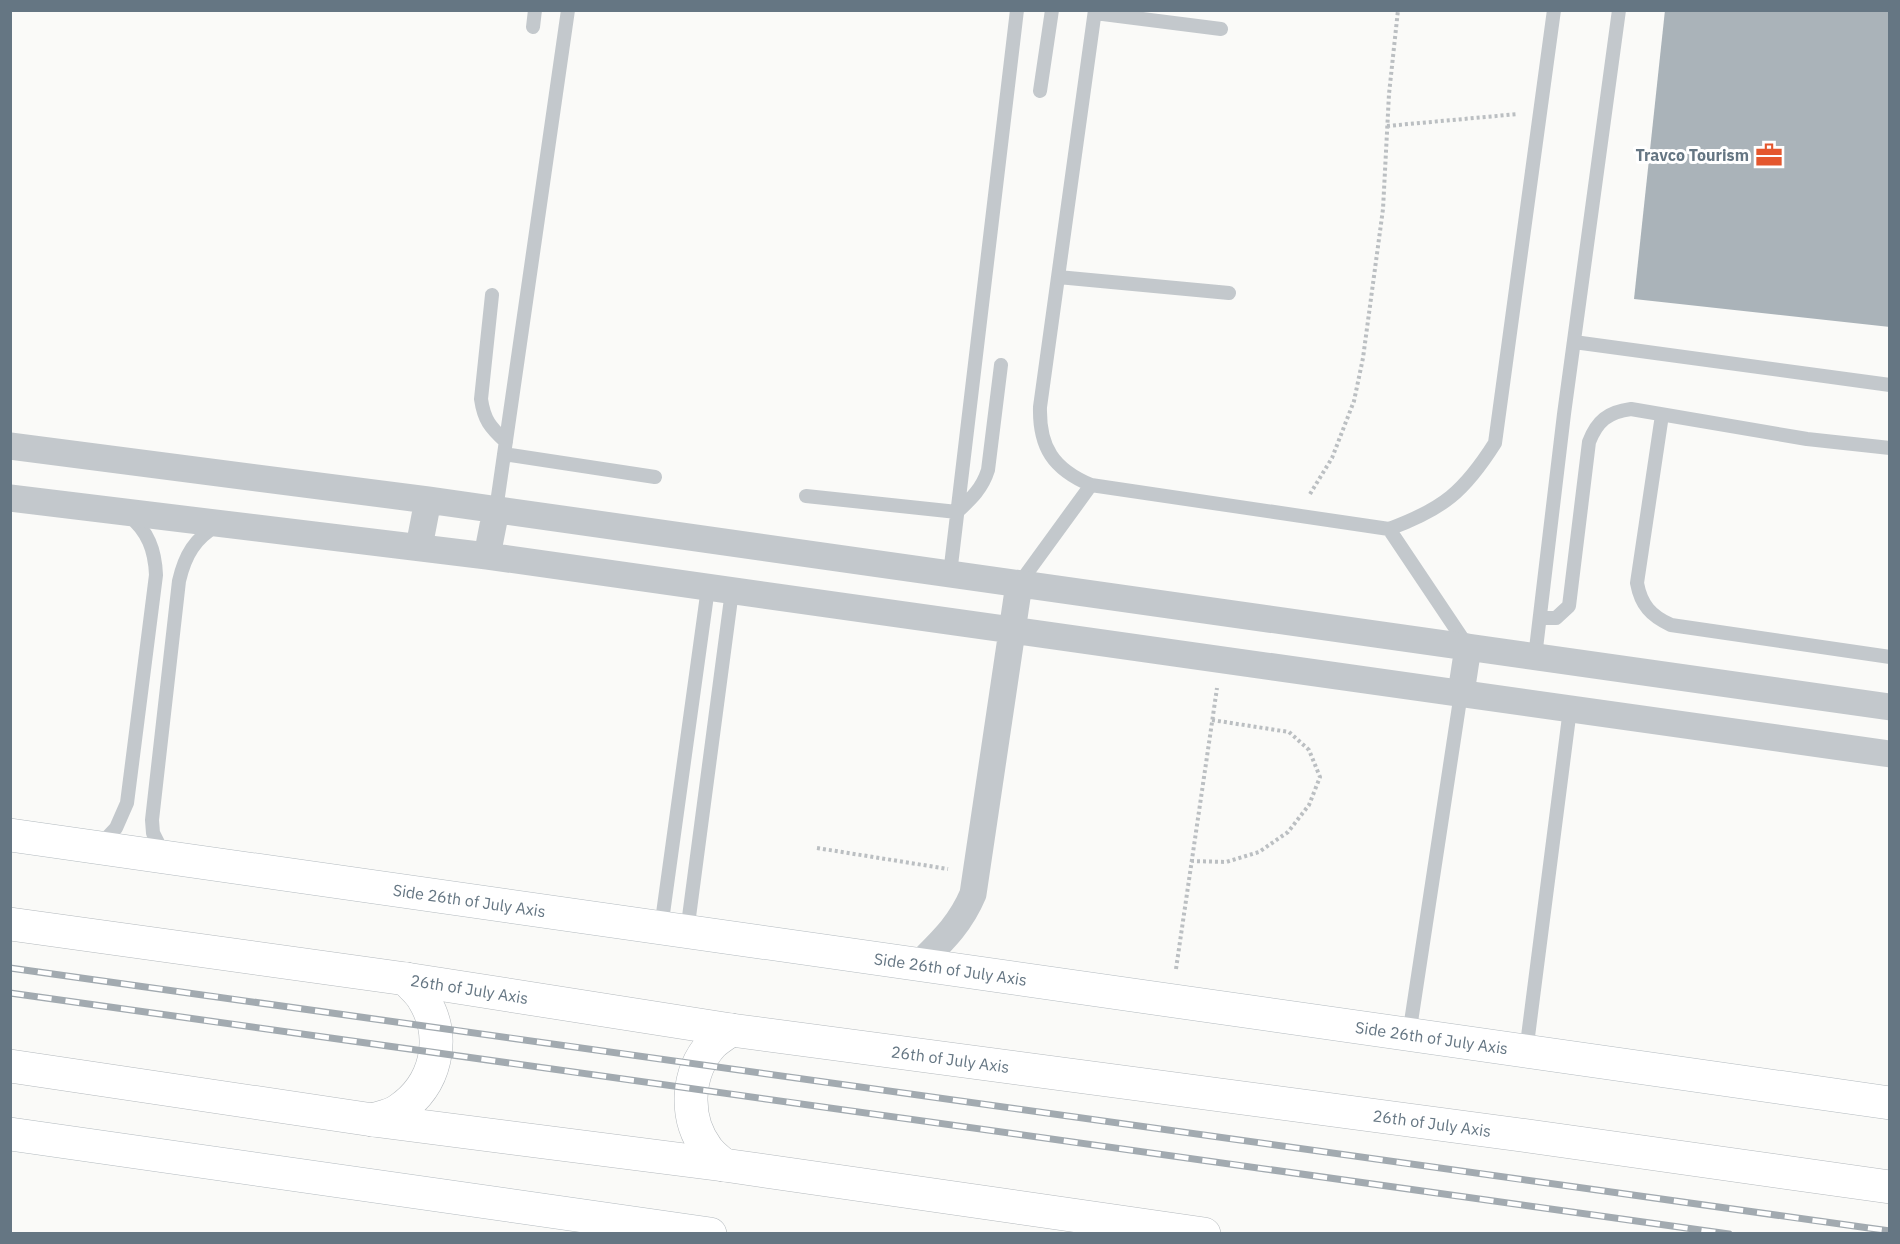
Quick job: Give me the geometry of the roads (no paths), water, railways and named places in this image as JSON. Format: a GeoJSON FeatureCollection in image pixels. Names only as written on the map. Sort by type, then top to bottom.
{"type":"FeatureCollection","features":[{"type":"Feature","properties":{"kind":"main road","name":"Side 26th of July Axis"},"geometry":{"type":"LineString","coordinates":[[10,835],[1890,1103]]}},
{"type":"Feature","properties":{"kind":"main road","name":"26th of July Axis"},"geometry":{"type":"LineString","coordinates":[[10,924],[406,979],[731,1030],[1521,1135],[1890,1187]]}},
{"type":"Feature","properties":{"kind":"main road"},"geometry":{"type":"LineString","coordinates":[[373,1120],[397,1111],[417,1095],[431,1073],[437,1048],[435,1022],[423,998],[406,979]]}},
{"type":"Feature","properties":{"kind":"main road"},"geometry":{"type":"LineString","coordinates":[[724,1165],[707,1149],[696,1129],[690,1107],[692,1084],[699,1063],[713,1044],[731,1030]]}},
{"type":"Feature","properties":{"kind":"main road"},"geometry":{"type":"LineString","coordinates":[[10,1066],[373,1120],[724,1165],[1204,1233]]}},
{"type":"Feature","properties":{"kind":"main road"},"geometry":{"type":"LineString","coordinates":[[10,1134],[710,1233]]}},
{"type":"Feature","properties":{"kind":"street"},"geometry":{"type":"LineString","coordinates":[[10,446],[428,500],[1890,707]]}},
{"type":"Feature","properties":{"kind":"street"},"geometry":{"type":"LineString","coordinates":[[10,498],[487,556],[1890,754]]}},
{"type":"Feature","properties":{"kind":"street"},"geometry":{"type":"LineString","coordinates":[[419,547],[428,500]]}},
{"type":"Feature","properties":{"kind":"street"},"geometry":{"type":"LineString","coordinates":[[487,556],[496,510]]}},
{"type":"Feature","properties":{"kind":"street"},"geometry":{"type":"LineString","coordinates":[[940,619],[950,574]]}},
{"type":"Feature","properties":{"kind":"street"},"geometry":{"type":"LineString","coordinates":[[918,965],[953,929],[965,913],[973,894],[1019,584]]}},
{"type":"Feature","properties":{"kind":"street"},"geometry":{"type":"LineString","coordinates":[[1461,693],[1468,647]]}},
{"type":"Feature","properties":{"kind":"street"},"geometry":{"type":"LineString","coordinates":[[1570,709],[1577,664]]}},
{"type":"Feature","properties":{"kind":"lane"},"geometry":{"type":"LineString","coordinates":[[532,27],[535,10]]}},
{"type":"Feature","properties":{"kind":"lane"},"geometry":{"type":"LineString","coordinates":[[496,510],[568,10]]}},
{"type":"Feature","properties":{"kind":"lane"},"geometry":{"type":"LineString","coordinates":[[950,574],[1017,10]]}},
{"type":"Feature","properties":{"kind":"lane"},"geometry":{"type":"LineString","coordinates":[[1040,91],[1052,10]]}},
{"type":"Feature","properties":{"kind":"lane"},"geometry":{"type":"LineString","coordinates":[[1221,29],[1095,12],[1040,406],[1040,427],[1045,446],[1056,464],[1072,477],[1091,485],[1389,529],[1421,517],[1451,497],[1476,473],[1495,443],[1554,10]]}},
{"type":"Feature","properties":{"kind":"lane"},"geometry":{"type":"LineString","coordinates":[[1535,657],[1574,342],[1619,10]]}},
{"type":"Feature","properties":{"kind":"lane"},"geometry":{"type":"LineString","coordinates":[[1058,276],[1229,293]]}},
{"type":"Feature","properties":{"kind":"lane"},"geometry":{"type":"LineString","coordinates":[[492,295],[481,399],[483,414],[505,448],[655,477]]}},
{"type":"Feature","properties":{"kind":"lane"},"geometry":{"type":"LineString","coordinates":[[1574,342],[1890,385]]}},
{"type":"Feature","properties":{"kind":"lane"},"geometry":{"type":"LineString","coordinates":[[806,496],[957,512],[975,495],[983,484],[988,470],[1001,365]]}},
{"type":"Feature","properties":{"kind":"lane"},"geometry":{"type":"LineString","coordinates":[[1540,618],[1556,618],[1569,606],[1589,442],[1593,431],[1609,414],[1631,409],[1807,439],[1890,448]]}},
{"type":"Feature","properties":{"kind":"lane"},"geometry":{"type":"LineString","coordinates":[[1662,415],[1637,583],[1642,602],[1649,612],[1659,620],[1671,624],[1890,657]]}},
{"type":"Feature","properties":{"kind":"lane"},"geometry":{"type":"LineString","coordinates":[[1019,584],[1091,485]]}},
{"type":"Feature","properties":{"kind":"lane"},"geometry":{"type":"LineString","coordinates":[[97,847],[116,828],[127,803],[156,574],[152,545],[136,521],[124,512]]}},
{"type":"Feature","properties":{"kind":"lane"},"geometry":{"type":"LineString","coordinates":[[165,857],[153,833],[152,820],[179,581],[188,553],[197,540],[221,523]]}},
{"type":"Feature","properties":{"kind":"lane"},"geometry":{"type":"LineString","coordinates":[[1389,529],[1468,647]]}},
{"type":"Feature","properties":{"kind":"lane"},"geometry":{"type":"LineString","coordinates":[[674,930],[720,590]]}},
{"type":"Feature","properties":{"kind":"lane"},"geometry":{"type":"LineString","coordinates":[[674,930],[720,590]]}},
{"type":"Feature","properties":{"kind":"lane"},"geometry":{"type":"LineString","coordinates":[[1409,1035],[1461,693]]}},
{"type":"Feature","properties":{"kind":"lane"},"geometry":{"type":"LineString","coordinates":[[1526,1052],[1570,709]]}},
{"type":"Feature","properties":{"kind":"railway"},"geometry":{"type":"LineString","coordinates":[[10,968],[1890,1231]]}},
{"type":"Feature","properties":{"kind":"railway"},"geometry":{"type":"LineString","coordinates":[[10,993],[1729,1234]]}},
{"type":"Feature","properties":{"kind":"place","name":"Travco Tourism"},"geometry":{"type":"Point","coordinates":[1769,155]}}]}
